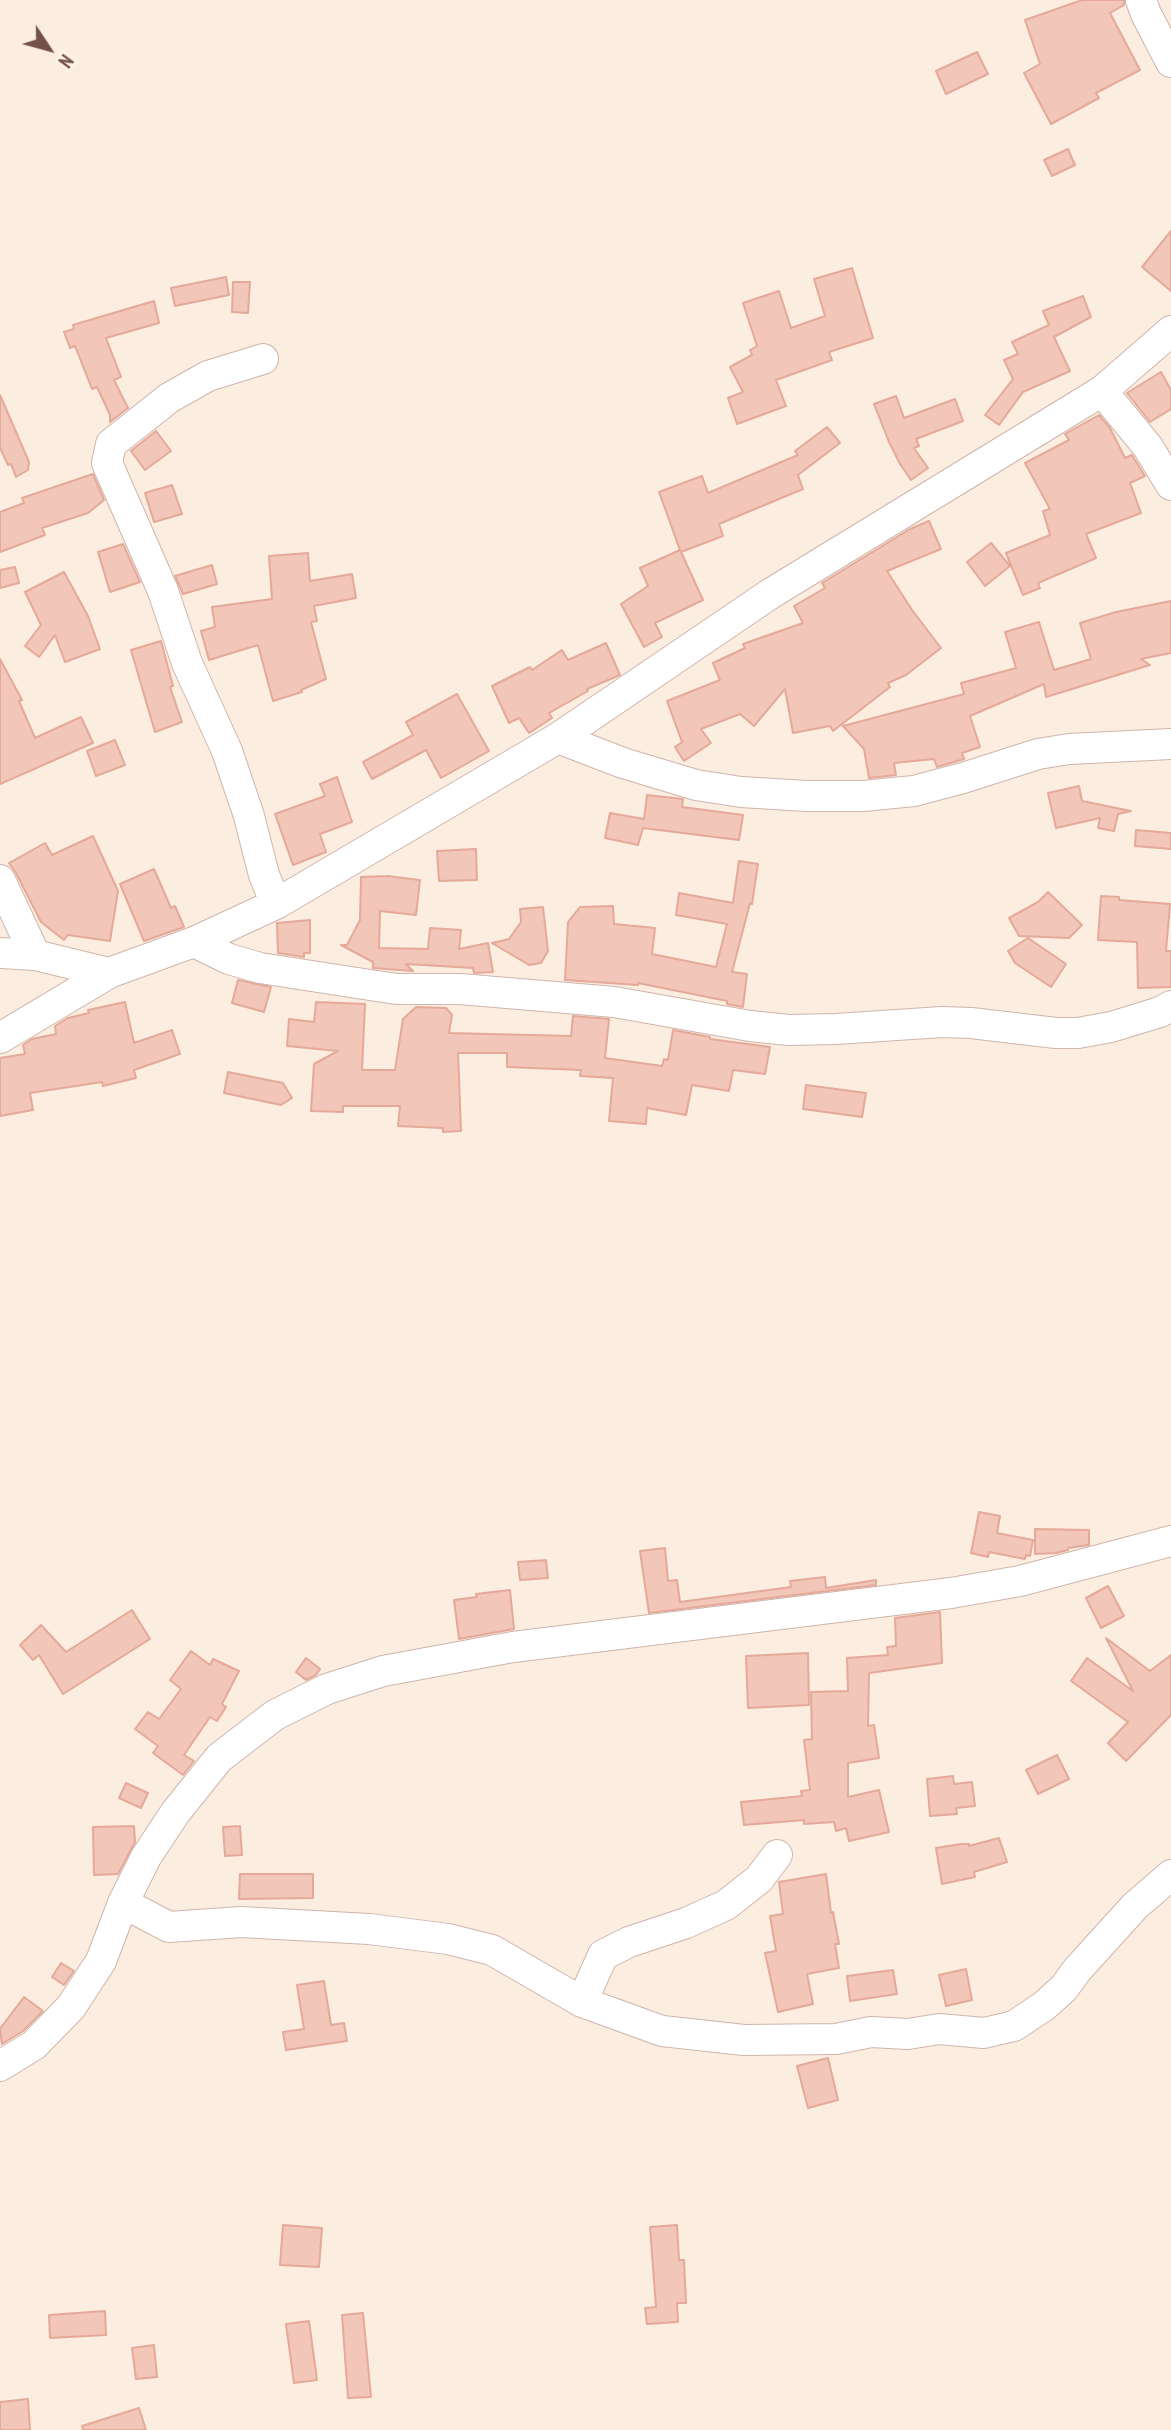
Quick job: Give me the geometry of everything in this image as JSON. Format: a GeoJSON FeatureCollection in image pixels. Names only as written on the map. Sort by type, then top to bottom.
{"type":"FeatureCollection","features":[{"type":"Feature","properties":{"kind":"street"},"geometry":{"type":"LineString","coordinates":[[1141,0],[1171,62]]}},
{"type":"Feature","properties":{"kind":"street"},"geometry":{"type":"LineString","coordinates":[[0,1038],[109,973],[194,942],[276,904],[558,738],[770,594],[1102,391],[1171,331]]}},
{"type":"Feature","properties":{"kind":"street"},"geometry":{"type":"LineString","coordinates":[[263,359],[208,376],[169,398],[111,444],[107,463],[163,591],[187,663],[227,751],[249,816],[264,875],[276,904]]}},
{"type":"Feature","properties":{"kind":"street"},"geometry":{"type":"LineString","coordinates":[[1102,391],[1148,447],[1171,485]]}},
{"type":"Feature","properties":{"kind":"street"},"geometry":{"type":"LineString","coordinates":[[558,738],[622,763],[696,785],[741,792],[807,796],[863,796],[914,791],[1048,752],[1171,744]]}},
{"type":"Feature","properties":{"kind":"street"},"geometry":{"type":"LineString","coordinates":[[0,880],[35,955]]}},
{"type":"Feature","properties":{"kind":"street"},"geometry":{"type":"LineString","coordinates":[[194,942],[229,959],[260,968],[397,989],[460,989],[614,1002],[750,1026],[789,1030],[942,1022],[1078,1033],[1111,1027],[1171,1006]]}},
{"type":"Feature","properties":{"kind":"street"},"geometry":{"type":"LineString","coordinates":[[0,953],[35,955],[109,973]]}},
{"type":"Feature","properties":{"kind":"street"},"geometry":{"type":"LineString","coordinates":[[0,2066],[34,2045],[71,2007],[101,1961],[123,1903],[146,1857],[175,1813],[219,1758],[275,1715],[327,1689],[383,1671],[513,1647],[897,1600],[1009,1583],[1171,1541]]}},
{"type":"Feature","properties":{"kind":"street"},"geometry":{"type":"LineString","coordinates":[[582,2002],[603,1955],[629,1942],[686,1923],[726,1905],[760,1879],[777,1855]]}},
{"type":"Feature","properties":{"kind":"street"},"geometry":{"type":"LineString","coordinates":[[123,1903],[169,1927],[241,1922],[369,1929],[447,1939],[492,1950],[582,2002],[662,2031],[744,2040],[836,2039],[871,2032],[908,2034],[939,2029],[984,2033],[1014,2025],[1044,2006],[1064,1988],[1135,1906],[1171,1875]]}},
{"type":"Feature","properties":{"kind":"building"},"geometry":{"type":"Polygon","coordinates":[[[1082,0],[1124,0],[1124,5],[1110,13],[1140,70],[1096,93],[1099,98],[1051,124],[1024,73],[1040,64],[1025,20],[1082,0]]]}},
{"type":"Feature","properties":{"kind":"building"},"geometry":{"type":"Polygon","coordinates":[[[977,52],[988,74],[946,94],[936,71],[977,52]]]}},
{"type":"Feature","properties":{"kind":"building"},"geometry":{"type":"Polygon","coordinates":[[[1068,149],[1075,165],[1052,176],[1044,160],[1068,149]]]}},
{"type":"Feature","properties":{"kind":"building"},"geometry":{"type":"Polygon","coordinates":[[[1171,231],[1171,291],[1142,267],[1171,231]]]}},
{"type":"Feature","properties":{"kind":"building"},"geometry":{"type":"Polygon","coordinates":[[[852,268],[873,338],[829,352],[832,360],[776,380],[786,406],[737,424],[728,398],[743,392],[730,367],[752,355],[750,350],[757,346],[743,303],[779,291],[791,328],[825,316],[814,279],[852,268]]]}},
{"type":"Feature","properties":{"kind":"building"},"geometry":{"type":"Polygon","coordinates":[[[226,277],[229,295],[175,306],[171,288],[226,277]]]}},
{"type":"Feature","properties":{"kind":"building"},"geometry":{"type":"Polygon","coordinates":[[[233,282],[250,282],[248,313],[232,312],[233,282]]]}},
{"type":"Feature","properties":{"kind":"building"},"geometry":{"type":"Polygon","coordinates":[[[1083,296],[1091,317],[1054,337],[1070,371],[1023,392],[999,425],[985,415],[1013,379],[1004,360],[1018,354],[1012,342],[1049,325],[1043,311],[1083,296]]]}},
{"type":"Feature","properties":{"kind":"building"},"geometry":{"type":"Polygon","coordinates":[[[154,301],[159,323],[106,338],[121,377],[114,380],[128,408],[110,422],[110,415],[97,387],[92,389],[75,346],[70,348],[64,332],[74,329],[73,325],[154,301]]]}},
{"type":"Feature","properties":{"kind":"building"},"geometry":{"type":"Polygon","coordinates":[[[1161,372],[1171,390],[1171,409],[1150,422],[1127,393],[1161,372]]]}},
{"type":"Feature","properties":{"kind":"building"},"geometry":{"type":"Polygon","coordinates":[[[0,395],[29,462],[28,470],[16,477],[0,448],[0,395]]]}},
{"type":"Feature","properties":{"kind":"building"},"geometry":{"type":"Polygon","coordinates":[[[896,396],[904,418],[955,399],[963,421],[916,439],[919,446],[914,448],[928,468],[911,480],[889,442],[874,404],[896,396]]]}},
{"type":"Feature","properties":{"kind":"building"},"geometry":{"type":"Polygon","coordinates":[[[1099,415],[1110,428],[1125,458],[1132,455],[1145,476],[1130,483],[1141,513],[1086,534],[1096,558],[1038,583],[1040,588],[1023,595],[1006,553],[1050,535],[1043,511],[1050,509],[1025,463],[1069,440],[1065,434],[1099,415]]]}},
{"type":"Feature","properties":{"kind":"building"},"geometry":{"type":"Polygon","coordinates":[[[827,427],[840,443],[798,475],[803,489],[719,524],[723,536],[681,552],[703,600],[655,623],[662,637],[644,647],[621,604],[648,586],[640,568],[680,550],[659,492],[702,476],[708,493],[798,455],[795,451],[827,427]]]}},
{"type":"Feature","properties":{"kind":"building"},"geometry":{"type":"Polygon","coordinates":[[[156,431],[171,451],[145,470],[131,451],[156,431]]]}},
{"type":"Feature","properties":{"kind":"building"},"geometry":{"type":"Polygon","coordinates":[[[93,474],[104,500],[88,513],[42,528],[45,535],[0,552],[0,512],[24,503],[22,498],[93,474]]]}},
{"type":"Feature","properties":{"kind":"building"},"geometry":{"type":"Polygon","coordinates":[[[172,485],[182,514],[154,522],[145,493],[172,485]]]}},
{"type":"Feature","properties":{"kind":"building"},"geometry":{"type":"Polygon","coordinates":[[[929,521],[941,549],[887,571],[941,648],[906,675],[888,683],[890,687],[833,731],[830,726],[793,733],[785,689],[754,726],[740,714],[701,729],[711,743],[684,761],[675,747],[682,742],[667,701],[720,680],[713,663],[745,648],[743,644],[803,623],[794,606],[825,588],[822,583],[910,529],[929,521]]]}},
{"type":"Feature","properties":{"kind":"building"},"geometry":{"type":"Polygon","coordinates":[[[991,543],[1010,566],[985,586],[967,562],[991,543]]]}},
{"type":"Feature","properties":{"kind":"building"},"geometry":{"type":"Polygon","coordinates":[[[123,544],[140,582],[110,592],[98,552],[123,544]]]}},
{"type":"Feature","properties":{"kind":"building"},"geometry":{"type":"Polygon","coordinates":[[[308,553],[310,581],[352,574],[356,598],[314,606],[317,621],[311,622],[326,679],[301,690],[302,692],[273,701],[258,645],[209,660],[201,631],[215,627],[212,607],[272,599],[269,556],[308,553]]]}},
{"type":"Feature","properties":{"kind":"building"},"geometry":{"type":"Polygon","coordinates":[[[212,565],[217,584],[183,594],[175,576],[212,565]]]}},
{"type":"Feature","properties":{"kind":"building"},"geometry":{"type":"Polygon","coordinates":[[[15,567],[19,583],[0,588],[0,570],[15,567]]]}},
{"type":"Feature","properties":{"kind":"building"},"geometry":{"type":"Polygon","coordinates":[[[64,572],[88,616],[100,649],[65,662],[55,635],[39,657],[25,646],[41,625],[25,592],[64,572]]]}},
{"type":"Feature","properties":{"kind":"building"},"geometry":{"type":"Polygon","coordinates":[[[1171,601],[1171,653],[1141,659],[1150,665],[1046,697],[1044,684],[970,716],[980,747],[962,753],[964,759],[937,767],[934,759],[894,763],[896,775],[869,778],[864,749],[843,726],[964,694],[961,683],[1016,668],[1005,632],[1039,622],[1054,670],[1091,659],[1080,623],[1116,612],[1171,601]]]}},
{"type":"Feature","properties":{"kind":"building"},"geometry":{"type":"Polygon","coordinates":[[[161,641],[173,686],[170,687],[182,722],[155,732],[131,650],[161,641]]]}},
{"type":"Feature","properties":{"kind":"building"},"geometry":{"type":"Polygon","coordinates":[[[606,643],[620,675],[587,689],[588,691],[549,713],[552,718],[529,733],[519,718],[509,723],[492,686],[530,667],[532,670],[562,650],[568,660],[606,643]]]}},
{"type":"Feature","properties":{"kind":"building"},"geometry":{"type":"Polygon","coordinates":[[[0,659],[22,700],[19,701],[35,738],[81,717],[93,743],[0,784],[0,659]]]}},
{"type":"Feature","properties":{"kind":"building"},"geometry":{"type":"Polygon","coordinates":[[[457,694],[489,751],[441,778],[426,750],[372,779],[363,762],[413,735],[406,722],[457,694]]]}},
{"type":"Feature","properties":{"kind":"building"},"geometry":{"type":"Polygon","coordinates":[[[115,740],[125,765],[96,776],[87,751],[115,740]]]}},
{"type":"Feature","properties":{"kind":"building"},"geometry":{"type":"Polygon","coordinates":[[[337,777],[352,822],[320,834],[326,852],[293,865],[275,814],[325,796],[320,784],[337,777]]]}},
{"type":"Feature","properties":{"kind":"building"},"geometry":{"type":"Polygon","coordinates":[[[1079,786],[1082,801],[1131,811],[1118,814],[1114,831],[1098,828],[1100,818],[1056,828],[1048,793],[1079,786]]]}},
{"type":"Feature","properties":{"kind":"building"},"geometry":{"type":"Polygon","coordinates":[[[647,795],[683,799],[682,807],[743,815],[739,840],[643,828],[638,845],[605,838],[610,813],[644,819],[647,795]]]}},
{"type":"Feature","properties":{"kind":"building"},"geometry":{"type":"Polygon","coordinates":[[[1136,830],[1171,833],[1171,849],[1135,846],[1136,830]]]}},
{"type":"Feature","properties":{"kind":"building"},"geometry":{"type":"Polygon","coordinates":[[[93,836],[118,891],[110,941],[68,935],[64,940],[41,922],[9,863],[45,843],[52,855],[93,836]]]}},
{"type":"Feature","properties":{"kind":"building"},"geometry":{"type":"Polygon","coordinates":[[[476,849],[477,880],[439,881],[437,851],[476,849]]]}},
{"type":"Feature","properties":{"kind":"building"},"geometry":{"type":"Polygon","coordinates":[[[739,861],[758,864],[752,904],[750,903],[732,972],[747,974],[743,1007],[727,1004],[727,1001],[638,983],[565,980],[568,922],[580,907],[613,906],[614,924],[655,928],[652,954],[716,967],[727,924],[676,915],[679,893],[733,903],[739,861]]]}},
{"type":"Feature","properties":{"kind":"building"},"geometry":{"type":"Polygon","coordinates":[[[154,869],[171,908],[175,906],[184,927],[144,941],[120,884],[154,869]]]}},
{"type":"Feature","properties":{"kind":"building"},"geometry":{"type":"Polygon","coordinates":[[[387,876],[420,880],[416,915],[380,911],[379,948],[428,949],[430,928],[461,930],[459,949],[488,943],[493,972],[474,973],[473,968],[406,964],[413,971],[373,968],[373,962],[341,945],[347,945],[360,920],[361,877],[387,876]]]}},
{"type":"Feature","properties":{"kind":"building"},"geometry":{"type":"Polygon","coordinates":[[[1048,892],[1082,925],[1069,938],[1019,936],[1009,918],[1038,902],[1048,892]]]}},
{"type":"Feature","properties":{"kind":"building"},"geometry":{"type":"Polygon","coordinates":[[[1101,896],[1170,904],[1166,951],[1171,951],[1171,987],[1138,988],[1137,942],[1098,940],[1101,896]]]}},
{"type":"Feature","properties":{"kind":"building"},"geometry":{"type":"Polygon","coordinates":[[[543,907],[548,951],[541,963],[529,965],[492,943],[509,939],[521,922],[520,909],[543,907]]]}},
{"type":"Feature","properties":{"kind":"building"},"geometry":{"type":"Polygon","coordinates":[[[310,920],[310,953],[304,953],[304,957],[278,953],[277,923],[310,920]]]}},
{"type":"Feature","properties":{"kind":"building"},"geometry":{"type":"Polygon","coordinates":[[[1028,938],[1066,964],[1051,987],[1015,963],[1008,951],[1028,938]]]}},
{"type":"Feature","properties":{"kind":"building"},"geometry":{"type":"Polygon","coordinates":[[[238,980],[271,987],[264,1012],[232,1003],[238,980]]]}},
{"type":"Feature","properties":{"kind":"building"},"geometry":{"type":"Polygon","coordinates":[[[125,1002],[134,1043],[172,1030],[180,1054],[134,1070],[136,1078],[103,1086],[102,1082],[30,1093],[33,1110],[0,1116],[0,1058],[25,1054],[23,1045],[32,1039],[56,1034],[55,1026],[68,1018],[89,1013],[88,1010],[125,1002]]]}},
{"type":"Feature","properties":{"kind":"building"},"geometry":{"type":"Polygon","coordinates":[[[316,1002],[365,1004],[362,1070],[395,1070],[403,1019],[416,1007],[446,1008],[452,1015],[449,1033],[571,1036],[573,1016],[609,1019],[605,1058],[662,1066],[664,1059],[668,1060],[673,1030],[710,1039],[770,1047],[765,1074],[733,1070],[729,1091],[692,1085],[686,1115],[647,1108],[646,1124],[609,1121],[613,1078],[580,1076],[581,1070],[507,1067],[507,1053],[458,1053],[461,1131],[443,1132],[443,1128],[398,1126],[400,1106],[343,1106],[343,1112],[311,1111],[314,1064],[338,1051],[287,1046],[289,1019],[314,1022],[316,1002]]]}},
{"type":"Feature","properties":{"kind":"building"},"geometry":{"type":"Polygon","coordinates":[[[228,1072],[283,1083],[292,1098],[281,1105],[224,1093],[228,1072]]]}},
{"type":"Feature","properties":{"kind":"building"},"geometry":{"type":"Polygon","coordinates":[[[806,1085],[866,1093],[862,1117],[803,1109],[806,1085]]]}},
{"type":"Feature","properties":{"kind":"building"},"geometry":{"type":"Polygon","coordinates":[[[979,1512],[1000,1516],[997,1533],[1033,1540],[1030,1556],[1026,1555],[1025,1559],[989,1552],[988,1557],[971,1553],[979,1512]]]}},
{"type":"Feature","properties":{"kind":"building"},"geometry":{"type":"Polygon","coordinates":[[[1035,1529],[1089,1530],[1089,1545],[1056,1553],[1035,1554],[1035,1529]]]}},
{"type":"Feature","properties":{"kind":"building"},"geometry":{"type":"Polygon","coordinates":[[[665,1548],[668,1581],[677,1580],[680,1602],[791,1587],[790,1581],[825,1577],[826,1588],[876,1580],[876,1585],[649,1613],[640,1551],[665,1548]]]}},
{"type":"Feature","properties":{"kind":"building"},"geometry":{"type":"Polygon","coordinates":[[[546,1560],[548,1578],[520,1580],[518,1562],[546,1560]]]}},
{"type":"Feature","properties":{"kind":"building"},"geometry":{"type":"Polygon","coordinates":[[[1108,1586],[1124,1616],[1101,1628],[1086,1598],[1108,1586]]]}},
{"type":"Feature","properties":{"kind":"building"},"geometry":{"type":"Polygon","coordinates":[[[510,1590],[514,1629],[459,1639],[454,1600],[510,1590]]]}},
{"type":"Feature","properties":{"kind":"building"},"geometry":{"type":"Polygon","coordinates":[[[132,1610],[150,1639],[63,1694],[39,1655],[33,1660],[20,1645],[41,1625],[66,1652],[132,1610]]]}},
{"type":"Feature","properties":{"kind":"building"},"geometry":{"type":"Polygon","coordinates":[[[940,1612],[942,1663],[869,1673],[868,1726],[874,1725],[879,1758],[848,1763],[848,1797],[879,1790],[889,1832],[849,1841],[846,1828],[836,1831],[834,1822],[804,1824],[804,1820],[744,1825],[741,1802],[802,1796],[801,1791],[810,1790],[804,1740],[812,1739],[811,1692],[848,1691],[847,1658],[888,1655],[887,1647],[896,1646],[895,1618],[940,1612]]]}},
{"type":"Feature","properties":{"kind":"building"},"geometry":{"type":"Polygon","coordinates":[[[1106,1638],[1150,1671],[1171,1655],[1171,1715],[1126,1761],[1108,1743],[1128,1722],[1071,1681],[1087,1658],[1133,1691],[1106,1638]]]}},
{"type":"Feature","properties":{"kind":"building"},"geometry":{"type":"Polygon","coordinates":[[[191,1651],[210,1665],[213,1659],[239,1671],[222,1704],[226,1707],[217,1721],[210,1717],[184,1755],[194,1761],[183,1775],[153,1753],[158,1746],[135,1729],[148,1712],[159,1719],[181,1689],[170,1680],[191,1651]]]}},
{"type":"Feature","properties":{"kind":"building"},"geometry":{"type":"Polygon","coordinates":[[[808,1653],[809,1705],[748,1708],[746,1656],[808,1653]]]}},
{"type":"Feature","properties":{"kind":"building"},"geometry":{"type":"Polygon","coordinates":[[[306,1658],[320,1669],[316,1675],[306,1680],[296,1672],[306,1658]]]}},
{"type":"Feature","properties":{"kind":"building"},"geometry":{"type":"Polygon","coordinates":[[[1057,1755],[1069,1779],[1038,1794],[1026,1770],[1057,1755]]]}},
{"type":"Feature","properties":{"kind":"building"},"geometry":{"type":"Polygon","coordinates":[[[953,1776],[954,1784],[972,1782],[975,1806],[956,1808],[957,1814],[930,1816],[927,1779],[953,1776]]]}},
{"type":"Feature","properties":{"kind":"building"},"geometry":{"type":"Polygon","coordinates":[[[126,1783],[148,1793],[141,1808],[119,1798],[126,1783]]]}},
{"type":"Feature","properties":{"kind":"building"},"geometry":{"type":"Polygon","coordinates":[[[134,1826],[135,1842],[118,1874],[94,1875],[93,1827],[134,1826]]]}},
{"type":"Feature","properties":{"kind":"building"},"geometry":{"type":"Polygon","coordinates":[[[240,1826],[242,1855],[225,1856],[223,1827],[240,1826]]]}},
{"type":"Feature","properties":{"kind":"building"},"geometry":{"type":"Polygon","coordinates":[[[999,1838],[1007,1862],[974,1872],[975,1877],[942,1884],[936,1848],[961,1844],[969,1846],[999,1838]]]}},
{"type":"Feature","properties":{"kind":"building"},"geometry":{"type":"Polygon","coordinates":[[[240,1874],[313,1874],[313,1898],[239,1899],[240,1874]]]}},
{"type":"Feature","properties":{"kind":"building"},"geometry":{"type":"Polygon","coordinates":[[[826,1874],[831,1913],[833,1912],[839,1944],[835,1944],[839,1968],[807,1974],[813,2004],[778,2012],[765,1953],[776,1951],[770,1916],[783,1914],[779,1882],[826,1874]]]}},
{"type":"Feature","properties":{"kind":"building"},"geometry":{"type":"Polygon","coordinates":[[[61,1963],[74,1971],[64,1985],[52,1977],[61,1963]]]}},
{"type":"Feature","properties":{"kind":"building"},"geometry":{"type":"Polygon","coordinates":[[[966,1969],[972,2000],[946,2006],[939,1975],[966,1969]]]}},
{"type":"Feature","properties":{"kind":"building"},"geometry":{"type":"Polygon","coordinates":[[[893,1970],[897,1994],[850,2001],[847,1976],[893,1970]]]}},
{"type":"Feature","properties":{"kind":"building"},"geometry":{"type":"Polygon","coordinates":[[[324,1981],[331,2025],[344,2023],[347,2041],[286,2050],[283,2032],[304,2029],[297,1985],[324,1981]]]}},
{"type":"Feature","properties":{"kind":"building"},"geometry":{"type":"Polygon","coordinates":[[[24,1997],[43,2011],[23,2031],[2,2044],[0,2029],[24,1997]]]}},
{"type":"Feature","properties":{"kind":"building"},"geometry":{"type":"Polygon","coordinates":[[[828,2058],[838,2100],[808,2108],[797,2066],[828,2058]]]}},
{"type":"Feature","properties":{"kind":"building"},"geometry":{"type":"Polygon","coordinates":[[[283,2225],[322,2228],[319,2267],[280,2265],[283,2225]]]}},
{"type":"Feature","properties":{"kind":"building"},"geometry":{"type":"Polygon","coordinates":[[[677,2225],[679,2260],[684,2260],[686,2303],[677,2303],[678,2322],[647,2324],[645,2308],[656,2307],[650,2227],[677,2225]]]}},
{"type":"Feature","properties":{"kind":"building"},"geometry":{"type":"Polygon","coordinates":[[[105,2311],[106,2335],[50,2338],[49,2315],[105,2311]]]}},
{"type":"Feature","properties":{"kind":"building"},"geometry":{"type":"Polygon","coordinates":[[[363,2313],[371,2397],[348,2398],[342,2315],[363,2313]]]}},
{"type":"Feature","properties":{"kind":"building"},"geometry":{"type":"Polygon","coordinates":[[[309,2321],[317,2380],[294,2383],[286,2324],[309,2321]]]}},
{"type":"Feature","properties":{"kind":"building"},"geometry":{"type":"Polygon","coordinates":[[[154,2345],[157,2377],[136,2379],[132,2348],[154,2345]]]}},
{"type":"Feature","properties":{"kind":"building"},"geometry":{"type":"Polygon","coordinates":[[[28,2399],[30,2430],[0,2430],[0,2402],[28,2399]]]}},
{"type":"Feature","properties":{"kind":"building"},"geometry":{"type":"Polygon","coordinates":[[[139,2408],[146,2430],[83,2430],[82,2426],[139,2408]]]}}]}
